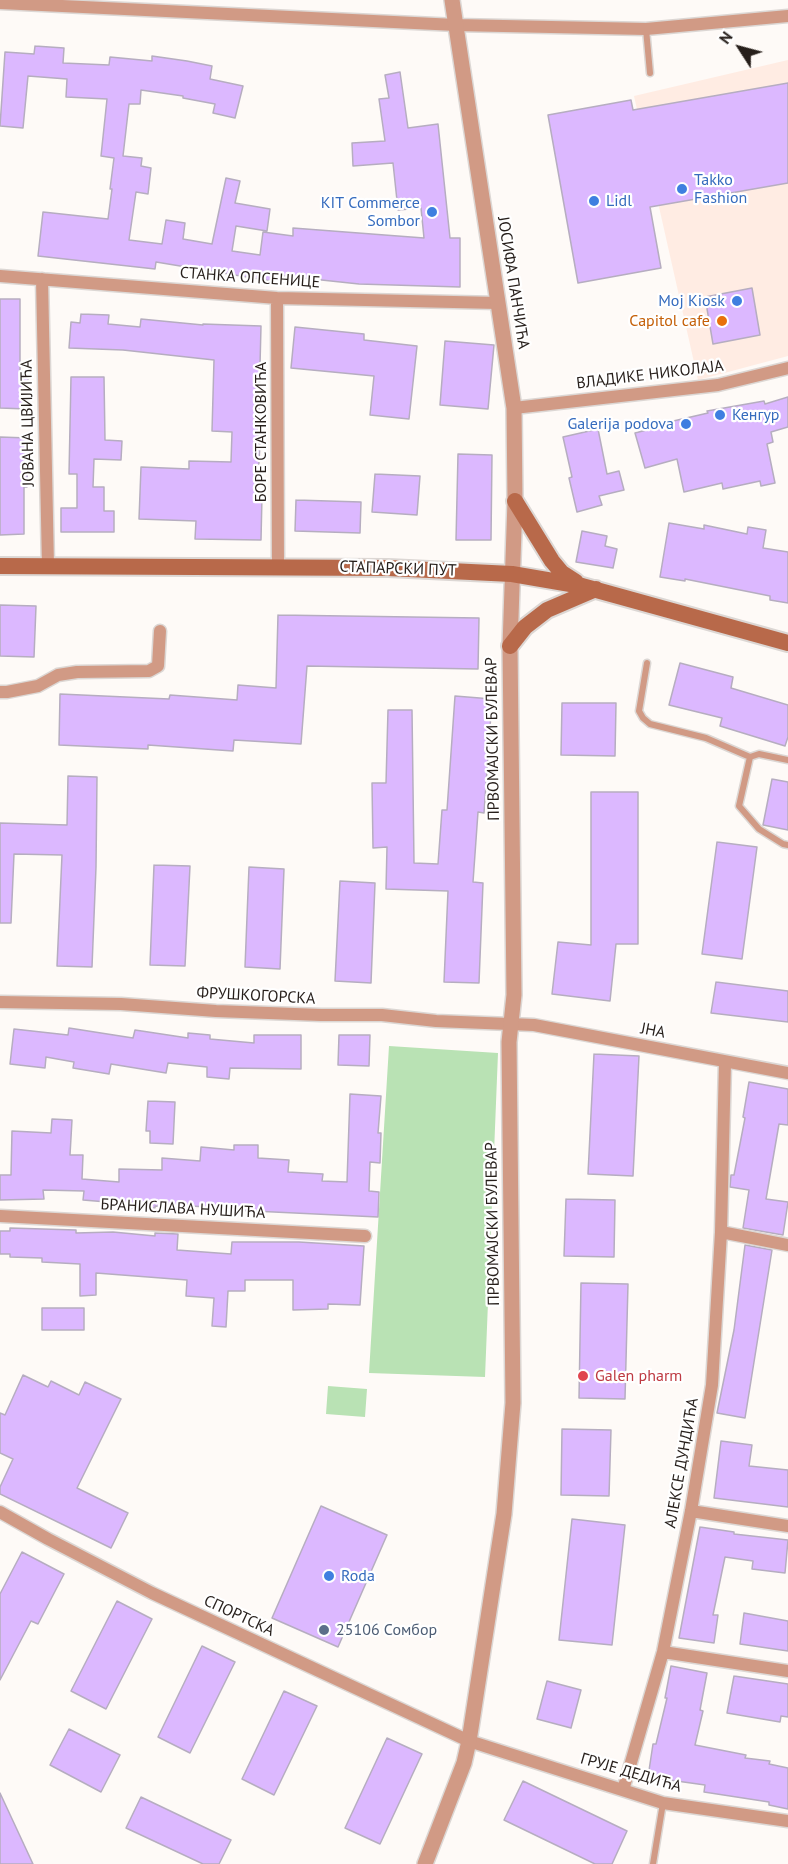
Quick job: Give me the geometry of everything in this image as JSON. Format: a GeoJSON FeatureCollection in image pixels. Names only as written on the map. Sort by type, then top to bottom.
{"type":"FeatureCollection","features":[{"type":"Feature","properties":{"kind":"main road"},"geometry":{"type":"LineString","coordinates":[[516,501],[552,561],[562,573],[589,587]]}},
{"type":"Feature","properties":{"kind":"main road","name":"СТАПАРСКИ ПУТ"},"geometry":{"type":"LineString","coordinates":[[0,566],[388,568],[512,574],[589,587],[788,643]]}},
{"type":"Feature","properties":{"kind":"main road"},"geometry":{"type":"LineString","coordinates":[[510,646],[525,627],[547,610],[589,587]]}},
{"type":"Feature","properties":{"kind":"street","name":"ЈОСИФА ПАНЧИЋА"},"geometry":{"type":"LineString","coordinates":[[452,0],[514,408],[516,501],[512,574]]}},
{"type":"Feature","properties":{"kind":"street"},"geometry":{"type":"LineString","coordinates":[[0,3],[456,25],[646,28],[788,16]]}},
{"type":"Feature","properties":{"kind":"street","name":"СТАНКА ОПСЕНИЦЕ"},"geometry":{"type":"LineString","coordinates":[[0,276],[277,298],[498,303]]}},
{"type":"Feature","properties":{"kind":"street","name":"ЈОВАНА ЦВИЈИЋА"},"geometry":{"type":"LineString","coordinates":[[42,279],[48,566]]}},
{"type":"Feature","properties":{"kind":"street","name":"БОРЕ СТАНКОВИЋА"},"geometry":{"type":"LineString","coordinates":[[277,298],[278,567]]}},
{"type":"Feature","properties":{"kind":"street","name":"ВЛАДИКЕ НИКОЛАЈА"},"geometry":{"type":"LineString","coordinates":[[514,408],[717,385],[788,368]]}},
{"type":"Feature","properties":{"kind":"street","name":"ПРВОМАЈСКИ БУЛЕВАР"},"geometry":{"type":"LineString","coordinates":[[425,1864],[464,1763],[469,1741],[504,1514],[513,1403],[510,1023],[514,983],[510,646],[512,574]]}},
{"type":"Feature","properties":{"kind":"street"},"geometry":{"type":"LineString","coordinates":[[0,692],[38,686],[58,675],[77,672],[149,671],[158,666],[160,631]]}},
{"type":"Feature","properties":{"kind":"street","name":"ФРУШКОГОРСКА"},"geometry":{"type":"LineString","coordinates":[[0,1002],[121,1004],[216,1011],[382,1015],[436,1021],[510,1023]]}},
{"type":"Feature","properties":{"kind":"street","name":"ЈНА"},"geometry":{"type":"LineString","coordinates":[[510,1023],[534,1024],[788,1073]]}},
{"type":"Feature","properties":{"kind":"street","name":"АЛЕКСЕ ДУНДИЋА"},"geometry":{"type":"LineString","coordinates":[[623,1790],[663,1652],[691,1511],[712,1385],[721,1232],[725,1062]]}},
{"type":"Feature","properties":{"kind":"street","name":"БРАНИСЛАВА НУШИЋА"},"geometry":{"type":"LineString","coordinates":[[0,1216],[365,1236]]}},
{"type":"Feature","properties":{"kind":"street"},"geometry":{"type":"LineString","coordinates":[[721,1232],[788,1245]]}},
{"type":"Feature","properties":{"kind":"street"},"geometry":{"type":"LineString","coordinates":[[691,1511],[788,1526]]}},
{"type":"Feature","properties":{"kind":"street","name":"СПОРТСКА"},"geometry":{"type":"LineString","coordinates":[[0,1512],[152,1593],[469,1741]]}},
{"type":"Feature","properties":{"kind":"street"},"geometry":{"type":"LineString","coordinates":[[663,1652],[788,1671]]}},
{"type":"Feature","properties":{"kind":"street","name":"ГРУЈЕ ДЕДИЋА"},"geometry":{"type":"LineString","coordinates":[[469,1741],[663,1803],[788,1821]]}},
{"type":"Feature","properties":{"kind":"lane"},"geometry":{"type":"LineString","coordinates":[[646,28],[650,73]]}},
{"type":"Feature","properties":{"kind":"lane"},"geometry":{"type":"LineString","coordinates":[[647,663],[639,711],[650,724],[706,738],[750,757],[759,754],[788,760]]}},
{"type":"Feature","properties":{"kind":"lane"},"geometry":{"type":"LineString","coordinates":[[750,757],[739,806],[759,829],[788,845]]}},
{"type":"Feature","properties":{"kind":"lane"},"geometry":{"type":"LineString","coordinates":[[653,1864],[663,1803]]}},
{"type":"Feature","properties":{"kind":"shaded area"},"geometry":{"type":"Polygon","coordinates":[[[788,60],[788,356],[698,380],[634,96],[788,60]]]}},
{"type":"Feature","properties":{"kind":"green space"},"geometry":{"type":"Polygon","coordinates":[[[389,1046],[498,1053],[485,1377],[369,1373],[389,1046]]]}},
{"type":"Feature","properties":{"kind":"green space"},"geometry":{"type":"Polygon","coordinates":[[[328,1386],[367,1389],[365,1417],[326,1414],[328,1386]]]}},
{"type":"Feature","properties":{"kind":"building"},"geometry":{"type":"Polygon","coordinates":[[[35,46],[64,48],[63,63],[109,65],[110,57],[152,61],[152,56],[187,61],[212,66],[210,79],[243,86],[235,118],[213,113],[215,104],[183,98],[183,96],[141,90],[140,104],[129,104],[123,156],[142,158],[141,166],[151,168],[148,194],[136,192],[129,240],[162,244],[166,220],[185,223],[183,239],[212,244],[226,178],[240,181],[235,203],[270,209],[267,231],[236,226],[232,251],[260,255],[263,232],[293,236],[293,228],[424,238],[421,208],[398,210],[393,163],[353,166],[352,143],[385,141],[379,99],[389,98],[385,75],[400,72],[408,128],[438,124],[450,238],[460,238],[460,287],[359,284],[284,276],[283,283],[156,262],[155,269],[38,256],[43,212],[108,219],[114,158],[101,156],[107,99],[66,97],[67,79],[28,76],[23,128],[0,126],[5,52],[34,54],[35,46]]]}},
{"type":"Feature","properties":{"kind":"building"},"geometry":{"type":"Polygon","coordinates":[[[788,83],[788,183],[650,207],[661,268],[578,283],[548,115],[631,100],[633,110],[788,83]]]}},
{"type":"Feature","properties":{"kind":"building"},"geometry":{"type":"Polygon","coordinates":[[[752,288],[760,335],[713,344],[705,297],[752,288]]]}},
{"type":"Feature","properties":{"kind":"building"},"geometry":{"type":"Polygon","coordinates":[[[0,299],[20,299],[20,377],[28,377],[27,409],[0,408],[0,299]]]}},
{"type":"Feature","properties":{"kind":"building"},"geometry":{"type":"Polygon","coordinates":[[[81,314],[109,315],[108,324],[140,327],[141,319],[203,325],[261,326],[257,496],[262,496],[261,540],[195,539],[196,521],[139,519],[141,467],[189,469],[189,461],[231,462],[232,432],[212,431],[214,360],[123,350],[69,348],[71,322],[80,323],[81,314]]]}},
{"type":"Feature","properties":{"kind":"building"},"geometry":{"type":"Polygon","coordinates":[[[295,327],[364,334],[364,340],[417,346],[409,419],[370,415],[374,376],[291,368],[295,327]]]}},
{"type":"Feature","properties":{"kind":"building"},"geometry":{"type":"Polygon","coordinates":[[[445,341],[494,345],[488,409],[440,405],[445,341]]]}},
{"type":"Feature","properties":{"kind":"building"},"geometry":{"type":"Polygon","coordinates":[[[71,377],[104,377],[105,440],[122,441],[121,460],[94,459],[93,487],[104,487],[104,511],[114,511],[114,532],[61,532],[61,508],[77,508],[77,474],[69,474],[71,377]]]}},
{"type":"Feature","properties":{"kind":"building"},"geometry":{"type":"Polygon","coordinates":[[[788,397],[788,427],[771,432],[773,442],[767,444],[775,483],[761,486],[760,481],[723,489],[722,483],[684,492],[677,459],[645,468],[635,433],[708,413],[707,411],[764,401],[765,404],[788,397]]]}},
{"type":"Feature","properties":{"kind":"building"},"geometry":{"type":"Polygon","coordinates":[[[598,429],[607,474],[619,471],[624,490],[599,496],[602,505],[577,512],[563,437],[598,429]]]}},
{"type":"Feature","properties":{"kind":"building"},"geometry":{"type":"Polygon","coordinates":[[[0,437],[28,438],[27,487],[24,487],[24,534],[0,535],[0,437]]]}},
{"type":"Feature","properties":{"kind":"building"},"geometry":{"type":"Polygon","coordinates":[[[458,454],[492,455],[491,540],[456,540],[458,454]]]}},
{"type":"Feature","properties":{"kind":"building"},"geometry":{"type":"Polygon","coordinates":[[[375,474],[420,476],[417,515],[372,512],[375,474]]]}},
{"type":"Feature","properties":{"kind":"building"},"geometry":{"type":"Polygon","coordinates":[[[296,500],[361,502],[360,533],[295,531],[296,500]]]}},
{"type":"Feature","properties":{"kind":"building"},"geometry":{"type":"Polygon","coordinates":[[[669,523],[704,529],[704,525],[747,534],[748,527],[766,530],[763,548],[788,552],[788,603],[770,600],[770,596],[685,579],[685,581],[660,577],[669,523]]]}},
{"type":"Feature","properties":{"kind":"building"},"geometry":{"type":"Polygon","coordinates":[[[582,531],[607,536],[605,546],[617,549],[613,568],[576,562],[582,531]]]}},
{"type":"Feature","properties":{"kind":"building"},"geometry":{"type":"Polygon","coordinates":[[[0,605],[36,606],[34,657],[0,656],[0,605]]]}},
{"type":"Feature","properties":{"kind":"building"},"geometry":{"type":"Polygon","coordinates":[[[278,615],[479,618],[478,669],[307,666],[301,744],[234,740],[233,751],[148,745],[148,749],[59,745],[60,694],[169,699],[170,695],[237,700],[238,685],[276,688],[278,615]]]}},
{"type":"Feature","properties":{"kind":"building"},"geometry":{"type":"Polygon","coordinates":[[[680,663],[733,677],[731,688],[788,705],[788,737],[785,746],[720,726],[722,718],[669,705],[680,663]]]}},
{"type":"Feature","properties":{"kind":"building"},"geometry":{"type":"Polygon","coordinates":[[[455,696],[492,699],[484,813],[478,812],[473,882],[483,883],[479,983],[444,982],[448,891],[386,889],[387,847],[373,848],[372,783],[386,783],[388,710],[412,710],[414,863],[438,864],[442,810],[447,810],[455,696]]]}},
{"type":"Feature","properties":{"kind":"building"},"geometry":{"type":"Polygon","coordinates":[[[562,703],[616,703],[615,756],[561,755],[562,703]]]}},
{"type":"Feature","properties":{"kind":"building"},"geometry":{"type":"Polygon","coordinates":[[[68,776],[97,777],[92,967],[57,966],[62,855],[14,854],[11,923],[0,923],[0,823],[67,825],[68,776]]]}},
{"type":"Feature","properties":{"kind":"building"},"geometry":{"type":"Polygon","coordinates":[[[772,779],[788,782],[788,830],[763,825],[772,779]]]}},
{"type":"Feature","properties":{"kind":"building"},"geometry":{"type":"Polygon","coordinates":[[[591,792],[638,792],[638,944],[616,944],[610,1001],[552,994],[558,942],[591,945],[591,792]]]}},
{"type":"Feature","properties":{"kind":"building"},"geometry":{"type":"Polygon","coordinates":[[[717,842],[757,847],[742,959],[702,954],[717,842]]]}},
{"type":"Feature","properties":{"kind":"building"},"geometry":{"type":"Polygon","coordinates":[[[154,865],[190,866],[185,966],[150,965],[154,865]]]}},
{"type":"Feature","properties":{"kind":"building"},"geometry":{"type":"Polygon","coordinates":[[[249,867],[284,869],[280,969],[245,967],[249,867]]]}},
{"type":"Feature","properties":{"kind":"building"},"geometry":{"type":"Polygon","coordinates":[[[340,881],[375,883],[371,983],[335,981],[340,881]]]}},
{"type":"Feature","properties":{"kind":"building"},"geometry":{"type":"Polygon","coordinates":[[[716,982],[788,991],[788,1022],[711,1013],[716,982]]]}},
{"type":"Feature","properties":{"kind":"building"},"geometry":{"type":"Polygon","coordinates":[[[69,1028],[133,1038],[135,1030],[188,1038],[188,1033],[210,1035],[210,1039],[254,1043],[254,1035],[301,1035],[301,1069],[230,1068],[229,1079],[207,1077],[207,1067],[168,1063],[166,1073],[111,1064],[109,1074],[73,1068],[74,1062],[46,1057],[45,1068],[10,1064],[14,1029],[68,1035],[69,1028]]]}},
{"type":"Feature","properties":{"kind":"building"},"geometry":{"type":"Polygon","coordinates":[[[339,1035],[370,1035],[369,1066],[338,1065],[339,1035]]]}},
{"type":"Feature","properties":{"kind":"building"},"geometry":{"type":"Polygon","coordinates":[[[594,1054],[639,1056],[633,1176],[588,1174],[594,1054]]]}},
{"type":"Feature","properties":{"kind":"building"},"geometry":{"type":"Polygon","coordinates":[[[749,1082],[788,1089],[788,1125],[779,1124],[766,1199],[788,1202],[783,1235],[743,1228],[749,1190],[730,1187],[745,1118],[743,1117],[749,1082]]]}},
{"type":"Feature","properties":{"kind":"building"},"geometry":{"type":"Polygon","coordinates":[[[350,1094],[381,1096],[378,1133],[381,1133],[380,1163],[370,1162],[369,1191],[379,1192],[378,1217],[192,1206],[192,1209],[155,1206],[155,1208],[119,1208],[119,1203],[83,1200],[84,1191],[43,1190],[44,1199],[0,1200],[0,1175],[11,1175],[12,1131],[51,1133],[52,1119],[72,1120],[70,1155],[83,1155],[82,1179],[119,1182],[119,1169],[162,1170],[162,1158],[200,1161],[201,1147],[234,1150],[234,1145],[258,1145],[258,1158],[289,1160],[288,1172],[323,1174],[322,1181],[347,1182],[350,1094]]]}},
{"type":"Feature","properties":{"kind":"building"},"geometry":{"type":"Polygon","coordinates":[[[148,1101],[175,1102],[173,1144],[150,1143],[150,1131],[146,1131],[148,1101]]]}},
{"type":"Feature","properties":{"kind":"building"},"geometry":{"type":"Polygon","coordinates":[[[566,1199],[615,1200],[614,1257],[564,1256],[566,1199]]]}},
{"type":"Feature","properties":{"kind":"building"},"geometry":{"type":"Polygon","coordinates":[[[10,1228],[155,1236],[155,1233],[178,1234],[177,1250],[231,1254],[232,1242],[299,1242],[364,1246],[360,1305],[328,1304],[328,1309],[293,1310],[293,1280],[245,1280],[245,1291],[228,1291],[226,1327],[212,1326],[214,1298],[186,1296],[187,1280],[96,1273],[96,1295],[80,1296],[80,1264],[42,1262],[42,1258],[10,1257],[10,1254],[0,1254],[0,1231],[10,1231],[10,1228]]]}},
{"type":"Feature","properties":{"kind":"building"},"geometry":{"type":"Polygon","coordinates":[[[745,1245],[772,1250],[745,1418],[717,1413],[734,1330],[745,1245]]]}},
{"type":"Feature","properties":{"kind":"building"},"geometry":{"type":"Polygon","coordinates":[[[581,1283],[628,1284],[625,1399],[579,1398],[581,1283]]]}},
{"type":"Feature","properties":{"kind":"building"},"geometry":{"type":"Polygon","coordinates":[[[42,1308],[84,1308],[84,1330],[42,1330],[42,1308]]]}},
{"type":"Feature","properties":{"kind":"building"},"geometry":{"type":"Polygon","coordinates":[[[23,1375],[48,1387],[51,1381],[79,1395],[85,1382],[121,1399],[77,1488],[128,1513],[111,1548],[0,1494],[0,1487],[13,1459],[0,1453],[0,1413],[5,1415],[23,1375]]]}},
{"type":"Feature","properties":{"kind":"building"},"geometry":{"type":"Polygon","coordinates":[[[562,1429],[611,1430],[609,1496],[561,1495],[562,1429]]]}},
{"type":"Feature","properties":{"kind":"building"},"geometry":{"type":"Polygon","coordinates":[[[721,1441],[752,1445],[749,1466],[788,1470],[788,1507],[714,1498],[721,1441]]]}},
{"type":"Feature","properties":{"kind":"building","name":"Roda"},"geometry":{"type":"Polygon","coordinates":[[[321,1506],[387,1535],[338,1647],[272,1618],[321,1506]]]}},
{"type":"Feature","properties":{"kind":"building"},"geometry":{"type":"Polygon","coordinates":[[[572,1519],[625,1525],[612,1645],[559,1640],[572,1519]]]}},
{"type":"Feature","properties":{"kind":"building"},"geometry":{"type":"Polygon","coordinates":[[[700,1527],[734,1532],[734,1534],[788,1540],[785,1573],[752,1569],[753,1561],[725,1557],[713,1615],[718,1615],[714,1643],[679,1638],[700,1527]]]}},
{"type":"Feature","properties":{"kind":"building"},"geometry":{"type":"Polygon","coordinates":[[[22,1552],[64,1574],[38,1624],[31,1621],[0,1680],[0,1594],[22,1552]]]}},
{"type":"Feature","properties":{"kind":"building"},"geometry":{"type":"Polygon","coordinates":[[[117,1601],[152,1619],[106,1709],[71,1691],[117,1601]]]}},
{"type":"Feature","properties":{"kind":"building"},"geometry":{"type":"Polygon","coordinates":[[[744,1613],[788,1621],[788,1651],[740,1644],[744,1613]]]}},
{"type":"Feature","properties":{"kind":"building"},"geometry":{"type":"Polygon","coordinates":[[[202,1646],[235,1662],[190,1753],[158,1737],[202,1646]]]}},
{"type":"Feature","properties":{"kind":"building"},"geometry":{"type":"Polygon","coordinates":[[[671,1666],[707,1673],[700,1710],[703,1711],[695,1745],[746,1755],[745,1758],[770,1761],[769,1764],[788,1768],[788,1809],[769,1805],[769,1802],[704,1792],[705,1785],[648,1777],[653,1744],[656,1744],[667,1698],[665,1698],[671,1666]]]}},
{"type":"Feature","properties":{"kind":"building"},"geometry":{"type":"Polygon","coordinates":[[[734,1676],[788,1684],[788,1717],[781,1716],[780,1722],[727,1713],[734,1676]]]}},
{"type":"Feature","properties":{"kind":"building"},"geometry":{"type":"Polygon","coordinates":[[[547,1681],[581,1690],[571,1728],[537,1719],[547,1681]]]}},
{"type":"Feature","properties":{"kind":"building"},"geometry":{"type":"Polygon","coordinates":[[[284,1691],[317,1706],[274,1795],[242,1779],[284,1691]]]}},
{"type":"Feature","properties":{"kind":"building"},"geometry":{"type":"Polygon","coordinates":[[[69,1729],[120,1755],[101,1792],[50,1765],[69,1729]]]}},
{"type":"Feature","properties":{"kind":"building"},"geometry":{"type":"Polygon","coordinates":[[[387,1738],[422,1754],[380,1844],[345,1828],[387,1738]]]}},
{"type":"Feature","properties":{"kind":"building"},"geometry":{"type":"Polygon","coordinates":[[[523,1781],[627,1831],[612,1864],[595,1864],[504,1820],[523,1781]]]}},
{"type":"Feature","properties":{"kind":"building"},"geometry":{"type":"Polygon","coordinates":[[[0,1793],[33,1864],[0,1864],[0,1793]]]}},
{"type":"Feature","properties":{"kind":"building"},"geometry":{"type":"Polygon","coordinates":[[[141,1797],[231,1840],[219,1864],[203,1864],[126,1828],[141,1797]]]}},
{"type":"Feature","properties":{"kind":"place","name":"Takko Fashion"},"geometry":{"type":"Point","coordinates":[682,189]}},
{"type":"Feature","properties":{"kind":"place","name":"Lidl"},"geometry":{"type":"Point","coordinates":[594,201]}},
{"type":"Feature","properties":{"kind":"place","name":"KIT Commerce Sombor"},"geometry":{"type":"Point","coordinates":[432,212]}},
{"type":"Feature","properties":{"kind":"place","name":"Moj Kiosk"},"geometry":{"type":"Point","coordinates":[737,301]}},
{"type":"Feature","properties":{"kind":"place","name":"Capitol cafe"},"geometry":{"type":"Point","coordinates":[722,321]}},
{"type":"Feature","properties":{"kind":"place","name":"Кенгур"},"geometry":{"type":"Point","coordinates":[720,415]}},
{"type":"Feature","properties":{"kind":"place","name":"Galerija podova"},"geometry":{"type":"Point","coordinates":[686,424]}},
{"type":"Feature","properties":{"kind":"place","name":"Galen pharm"},"geometry":{"type":"Point","coordinates":[583,1376]}},
{"type":"Feature","properties":{"kind":"place","name":"Roda"},"geometry":{"type":"Point","coordinates":[329,1576]}},
{"type":"Feature","properties":{"kind":"place","name":"25106 Сомбор"},"geometry":{"type":"Point","coordinates":[324,1630]}}]}
